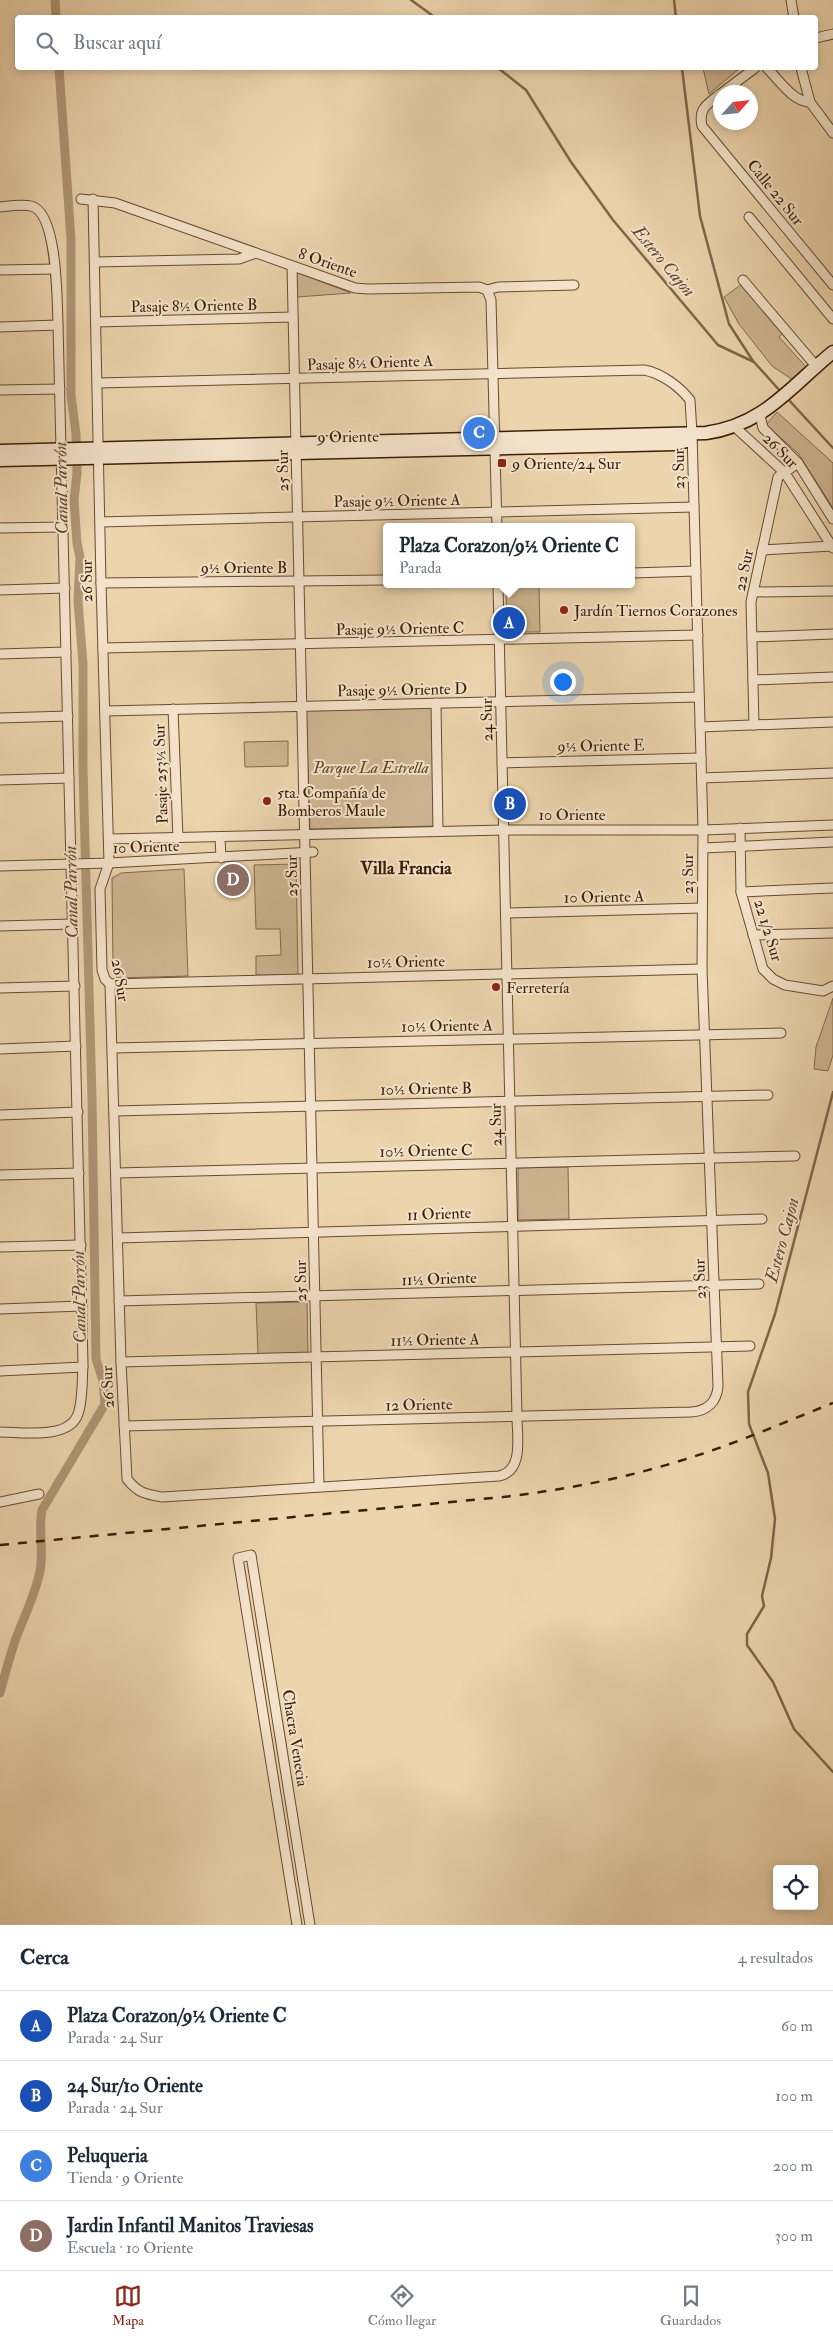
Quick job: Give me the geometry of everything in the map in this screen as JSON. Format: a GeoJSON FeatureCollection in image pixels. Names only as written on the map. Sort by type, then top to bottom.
{"type":"FeatureCollection","features":[{"type":"Feature","properties":{"kind":"street"},"geometry":{"type":"LineString","coordinates":[[791,0],[794,15]]}},
{"type":"Feature","properties":{"kind":"street"},"geometry":{"type":"LineString","coordinates":[[818,38],[833,34]]}},
{"type":"Feature","properties":{"kind":"street"},"geometry":{"type":"LineString","coordinates":[[733,85],[752,70]]}},
{"type":"Feature","properties":{"kind":"street"},"geometry":{"type":"LineString","coordinates":[[769,70],[796,98],[804,102],[810,102]]}},
{"type":"Feature","properties":{"kind":"street"},"geometry":{"type":"LineString","coordinates":[[802,70],[810,102],[829,122],[833,133]]}},
{"type":"Feature","properties":{"kind":"street","name":"Calle 22 Sur"},"geometry":{"type":"LineString","coordinates":[[713,100],[702,109],[700,116],[702,126],[833,285]]}},
{"type":"Feature","properties":{"kind":"street","name":"8 Oriente"},"geometry":{"type":"LineString","coordinates":[[81,198],[115,203],[362,289],[479,286],[487,290],[498,287],[574,285]]}},
{"type":"Feature","properties":{"kind":"street","name":"26 Sur"},"geometry":{"type":"LineString","coordinates":[[94,199],[98,383],[92,453],[100,522],[102,648],[109,839],[109,863],[100,889],[102,970],[104,979],[110,984],[121,1362],[127,1479],[135,1490],[148,1495],[162,1497],[319,1486]]}},
{"type":"Feature","properties":{"kind":"street","name":"26 Sur"},"geometry":{"type":"LineString","coordinates":[[0,207],[32,206],[39,211],[52,237],[55,268],[64,454],[63,527],[70,778],[76,863],[73,924],[83,1367],[79,1412],[73,1424],[57,1432],[0,1432]]}},
{"type":"Feature","properties":{"kind":"street"},"geometry":{"type":"LineString","coordinates":[[749,217],[833,319]]}},
{"type":"Feature","properties":{"kind":"street"},"geometry":{"type":"LineString","coordinates":[[95,262],[240,259],[256,253]]}},
{"type":"Feature","properties":{"kind":"street","name":"25 Sur"},"geometry":{"type":"LineString","coordinates":[[292,266],[305,835],[309,852],[308,978],[319,1486]]}},
{"type":"Feature","properties":{"kind":"street"},"geometry":{"type":"LineString","coordinates":[[0,270],[55,268]]}},
{"type":"Feature","properties":{"kind":"street"},"geometry":{"type":"LineString","coordinates":[[743,280],[816,366]]}},
{"type":"Feature","properties":{"kind":"street"},"geometry":{"type":"LineString","coordinates":[[487,290],[491,300],[496,523]]}},
{"type":"Feature","properties":{"kind":"street","name":"Pasaje 8½ Oriente B"},"geometry":{"type":"LineString","coordinates":[[96,322],[293,317]]}},
{"type":"Feature","properties":{"kind":"street"},"geometry":{"type":"LineString","coordinates":[[0,326],[58,325]]}},
{"type":"Feature","properties":{"kind":"street","name":"9 Oriente"},"geometry":{"type":"LineString","coordinates":[[0,460],[64,454],[494,444],[692,433],[735,427],[760,415],[833,352]]}},
{"type":"Feature","properties":{"kind":"street","name":"9 Oriente"},"geometry":{"type":"LineString","coordinates":[[795,384],[820,373],[833,362]]}},
{"type":"Feature","properties":{"kind":"street","name":"Pasaje 8½ Oriente A"},"geometry":{"type":"LineString","coordinates":[[98,383],[644,370]]}},
{"type":"Feature","properties":{"kind":"street","name":"23 Sur"},"geometry":{"type":"LineString","coordinates":[[644,370],[664,377],[686,395],[691,406],[702,778],[702,968],[718,1390],[712,1403]]}},
{"type":"Feature","properties":{"kind":"street"},"geometry":{"type":"LineString","coordinates":[[0,390],[60,389]]}},
{"type":"Feature","properties":{"kind":"street","name":"26 Sur"},"geometry":{"type":"LineString","coordinates":[[760,415],[763,428],[798,463],[833,519]]}},
{"type":"Feature","properties":{"kind":"street","name":"26 Sur"},"geometry":{"type":"LineString","coordinates":[[735,427],[785,473],[833,547]]}},
{"type":"Feature","properties":{"kind":"street","name":"9 Oriente"},"geometry":{"type":"LineString","coordinates":[[0,450],[64,454]]}},
{"type":"Feature","properties":{"kind":"street","name":"22 Sur"},"geometry":{"type":"LineString","coordinates":[[754,725],[751,602],[778,477],[798,463]]}},
{"type":"Feature","properties":{"kind":"street","name":"Pasaje 9½ Oriente A"},"geometry":{"type":"LineString","coordinates":[[100,522],[694,507]]}},
{"type":"Feature","properties":{"kind":"street"},"geometry":{"type":"LineString","coordinates":[[0,528],[63,527]]}},
{"type":"Feature","properties":{"kind":"street"},"geometry":{"type":"LineString","coordinates":[[762,550],[833,547]]}},
{"type":"Feature","properties":{"kind":"street"},"geometry":{"type":"LineString","coordinates":[[635,573],[696,571]]}},
{"type":"Feature","properties":{"kind":"street","name":"9½ Oriente B"},"geometry":{"type":"LineString","coordinates":[[101,583],[383,580]]}},
{"type":"Feature","properties":{"kind":"street"},"geometry":{"type":"LineString","coordinates":[[0,590],[65,588]]}},
{"type":"Feature","properties":{"kind":"street","name":"24 Sur"},"geometry":{"type":"LineString","coordinates":[[319,1486],[505,1475],[510,1472],[516,1456],[517,1417],[498,588]]}},
{"type":"Feature","properties":{"kind":"street"},"geometry":{"type":"LineString","coordinates":[[753,592],[833,590]]}},
{"type":"Feature","properties":{"kind":"street"},"geometry":{"type":"LineString","coordinates":[[752,637],[833,634]]}},
{"type":"Feature","properties":{"kind":"street","name":"Pasaje 9½ Oriente C"},"geometry":{"type":"LineString","coordinates":[[102,648],[698,636]]}},
{"type":"Feature","properties":{"kind":"street"},"geometry":{"type":"LineString","coordinates":[[0,654],[66,652]]}},
{"type":"Feature","properties":{"kind":"street"},"geometry":{"type":"LineString","coordinates":[[754,680],[833,677]]}},
{"type":"Feature","properties":{"kind":"street","name":"Pasaje 9½ Oriente D"},"geometry":{"type":"LineString","coordinates":[[105,711],[699,697]]}},
{"type":"Feature","properties":{"kind":"street"},"geometry":{"type":"LineString","coordinates":[[436,703],[438,831]]}},
{"type":"Feature","properties":{"kind":"street","name":"Pasaje 253½ Sur"},"geometry":{"type":"LineString","coordinates":[[173,709],[178,838]]}},
{"type":"Feature","properties":{"kind":"street"},"geometry":{"type":"LineString","coordinates":[[0,718],[68,716]]}},
{"type":"Feature","properties":{"kind":"street"},"geometry":{"type":"LineString","coordinates":[[700,727],[833,722]]}},
{"type":"Feature","properties":{"kind":"street","name":"9½ Oriente E"},"geometry":{"type":"LineString","coordinates":[[502,763],[701,758]]}},
{"type":"Feature","properties":{"kind":"street"},"geometry":{"type":"LineString","coordinates":[[702,778],[833,773]]}},
{"type":"Feature","properties":{"kind":"street"},"geometry":{"type":"LineString","coordinates":[[0,780],[70,778]]}},
{"type":"Feature","properties":{"kind":"street","name":"10 Oriente"},"geometry":{"type":"LineString","coordinates":[[109,839],[438,831],[703,830],[833,825]]}},
{"type":"Feature","properties":{"kind":"street","name":"22 1/2 Sur"},"geometry":{"type":"LineString","coordinates":[[740,828],[741,892],[763,969],[773,979],[785,985],[823,991],[831,988]]}},
{"type":"Feature","properties":{"kind":"street"},"geometry":{"type":"LineString","coordinates":[[220,837],[221,858]]}},
{"type":"Feature","properties":{"kind":"street"},"geometry":{"type":"LineString","coordinates":[[703,848],[833,842]]}},
{"type":"Feature","properties":{"kind":"street","name":"10 Oriente"},"geometry":{"type":"LineString","coordinates":[[0,866],[221,858],[309,852]]}},
{"type":"Feature","properties":{"kind":"street"},"geometry":{"type":"LineString","coordinates":[[741,892],[833,888]]}},
{"type":"Feature","properties":{"kind":"street","name":"10 Oriente A"},"geometry":{"type":"LineString","coordinates":[[506,913],[702,908]]}},
{"type":"Feature","properties":{"kind":"street"},"geometry":{"type":"LineString","coordinates":[[0,926],[73,924]]}},
{"type":"Feature","properties":{"kind":"street"},"geometry":{"type":"LineString","coordinates":[[753,935],[833,933]]}},
{"type":"Feature","properties":{"kind":"street","name":"10½ Oriente"},"geometry":{"type":"LineString","coordinates":[[110,984],[702,968]]}},
{"type":"Feature","properties":{"kind":"street"},"geometry":{"type":"LineString","coordinates":[[0,988],[75,986]]}},
{"type":"Feature","properties":{"kind":"street","name":"10½ Oriente A"},"geometry":{"type":"LineString","coordinates":[[113,1048],[781,1033]]}},
{"type":"Feature","properties":{"kind":"street"},"geometry":{"type":"LineString","coordinates":[[0,1049],[76,1046]]}},
{"type":"Feature","properties":{"kind":"street","name":"10½ Oriente B"},"geometry":{"type":"LineString","coordinates":[[115,1111],[768,1095]]}},
{"type":"Feature","properties":{"kind":"street"},"geometry":{"type":"LineString","coordinates":[[0,1115],[78,1112]]}},
{"type":"Feature","properties":{"kind":"street","name":"10½ Oriente C"},"geometry":{"type":"LineString","coordinates":[[117,1173],[795,1156]]}},
{"type":"Feature","properties":{"kind":"street"},"geometry":{"type":"LineString","coordinates":[[0,1175],[79,1173]]}},
{"type":"Feature","properties":{"kind":"street","name":"11 Oriente"},"geometry":{"type":"LineString","coordinates":[[118,1238],[762,1219]]}},
{"type":"Feature","properties":{"kind":"street"},"geometry":{"type":"LineString","coordinates":[[0,1247],[81,1245]]}},
{"type":"Feature","properties":{"kind":"street","name":"11½ Oriente"},"geometry":{"type":"LineString","coordinates":[[119,1301],[759,1284]]}},
{"type":"Feature","properties":{"kind":"street"},"geometry":{"type":"LineString","coordinates":[[0,1309],[82,1306]]}},
{"type":"Feature","properties":{"kind":"street","name":"11½ Oriente A"},"geometry":{"type":"LineString","coordinates":[[121,1362],[750,1346]]}},
{"type":"Feature","properties":{"kind":"street"},"geometry":{"type":"LineString","coordinates":[[0,1371],[83,1367]]}},
{"type":"Feature","properties":{"kind":"street","name":"12 Oriente"},"geometry":{"type":"LineString","coordinates":[[124,1426],[691,1412],[704,1409],[712,1403]]}},
{"type":"Feature","properties":{"kind":"street"},"geometry":{"type":"LineString","coordinates":[[0,1502],[6,1499],[39,1494]]}},
{"type":"Feature","properties":{"kind":"street","name":"Chacra Venecia"},"geometry":{"type":"LineString","coordinates":[[297,1925],[238,1558],[251,1555],[310,1925]]}},
{"type":"Feature","properties":{"kind":"street"},"geometry":{"type":"LineString","coordinates":[[258,1682],[272,1681]]}},
{"type":"Feature","properties":{"kind":"street"},"geometry":{"type":"LineString","coordinates":[[290,1882],[303,1880]]}},
{"type":"Feature","properties":{"kind":"green space"},"geometry":{"type":"Polygon","coordinates":[[[703,70],[738,70],[720,85],[713,85],[713,91],[709,94],[703,70]]]}},
{"type":"Feature","properties":{"kind":"green space"},"geometry":{"type":"Polygon","coordinates":[[[296,272],[351,293],[297,297],[296,272]]]}},
{"type":"Feature","properties":{"kind":"green space"},"geometry":{"type":"Polygon","coordinates":[[[742,284],[783,333],[779,337],[807,368],[793,380],[772,366],[739,324],[724,297],[742,284]]]}},
{"type":"Feature","properties":{"kind":"green space"},"geometry":{"type":"Polygon","coordinates":[[[777,412],[833,463],[833,508],[798,453],[766,425],[777,412]]]}},
{"type":"Feature","properties":{"kind":"green space"},"geometry":{"type":"Polygon","coordinates":[[[506,588],[539,588],[540,632],[507,632],[506,588]]]}},
{"type":"Feature","properties":{"kind":"green space","name":"Parque La Estrella"},"geometry":{"type":"Polygon","coordinates":[[[430,706],[432,709],[435,826],[310,829],[306,709],[430,706]]]}},
{"type":"Feature","properties":{"kind":"green space"},"geometry":{"type":"Polygon","coordinates":[[[288,741],[288,766],[245,767],[244,742],[288,741]]]}},
{"type":"Feature","properties":{"kind":"green space"},"geometry":{"type":"Polygon","coordinates":[[[296,864],[298,975],[256,975],[256,956],[281,955],[280,929],[256,929],[254,865],[296,864]]]}},
{"type":"Feature","properties":{"kind":"green space"},"geometry":{"type":"Polygon","coordinates":[[[184,869],[188,976],[117,978],[113,970],[112,878],[121,873],[184,869]]]}},
{"type":"Feature","properties":{"kind":"green space"},"geometry":{"type":"Polygon","coordinates":[[[833,998],[833,1055],[828,1071],[814,1069],[816,1047],[833,998]]]}},
{"type":"Feature","properties":{"kind":"green space"},"geometry":{"type":"Polygon","coordinates":[[[568,1167],[569,1219],[518,1220],[518,1168],[568,1167]]]}},
{"type":"Feature","properties":{"kind":"green space"},"geometry":{"type":"Polygon","coordinates":[[[307,1302],[308,1353],[258,1354],[256,1303],[307,1302]]]}},
{"type":"Feature","properties":{"kind":"waterway","name":"Canal Parrón"},"geometry":{"type":"LineString","coordinates":[[55,0],[56,15]]}},
{"type":"Feature","properties":{"kind":"waterway","name":"Estero Cajon"},"geometry":{"type":"LineString","coordinates":[[411,0],[432,15]]}},
{"type":"Feature","properties":{"kind":"waterway"},"geometry":{"type":"LineString","coordinates":[[674,0],[676,15]]}},
{"type":"Feature","properties":{"kind":"waterway","name":"Canal Parrón"},"geometry":{"type":"LineString","coordinates":[[0,1693],[14,1644],[38,1581],[41,1555],[42,1510],[105,1404],[103,1381],[96,1359],[92,1098],[83,770],[83,664],[78,601],[80,558],[74,500],[77,473],[76,434],[71,395],[71,239],[59,70]]}},
{"type":"Feature","properties":{"kind":"waterway","name":"Estero Cajon"},"geometry":{"type":"LineString","coordinates":[[501,70],[526,90],[571,162],[613,220],[718,345],[754,362],[781,392]]}},
{"type":"Feature","properties":{"kind":"waterway"},"geometry":{"type":"LineString","coordinates":[[682,70],[700,216],[729,324],[753,361]]}},
{"type":"Feature","properties":{"kind":"waterway","name":"Estero Cajon"},"geometry":{"type":"LineString","coordinates":[[787,398],[833,448]]}},
{"type":"Feature","properties":{"kind":"waterway"},"geometry":{"type":"LineString","coordinates":[[833,1092],[775,1314],[748,1392],[749,1424],[768,1473],[775,1519],[771,1558],[762,1596],[764,1606],[747,1634],[747,1645],[773,1682],[794,1729],[833,1772]]}},
{"type":"Feature","properties":{"kind":"railway"},"geometry":{"type":"LineString","coordinates":[[0,1545],[503,1497],[568,1488],[652,1469],[693,1457],[833,1403]]}},
{"type":"Feature","properties":{"kind":"place","name":"Peluqueria"},"geometry":{"type":"Point","coordinates":[479,433]}},
{"type":"Feature","properties":{"kind":"place","name":"9 Oriente/24 Sur"},"geometry":{"type":"Point","coordinates":[502,463]}},
{"type":"Feature","properties":{"kind":"place","name":"Jardín Tiernos Corazones"},"geometry":{"type":"Point","coordinates":[564,610]}},
{"type":"Feature","properties":{"kind":"place","name":"Plaza Corazon/9½ Oriente C"},"geometry":{"type":"Point","coordinates":[509,623]}},
{"type":"Feature","properties":{"kind":"place","name":"5ta. Compañía de Bomberos Maule"},"geometry":{"type":"Point","coordinates":[267,801]}},
{"type":"Feature","properties":{"kind":"place","name":"24 Sur/10 Oriente"},"geometry":{"type":"Point","coordinates":[510,804]}},
{"type":"Feature","properties":{"kind":"place","name":"Jardin Infantil Manitos Traviesas"},"geometry":{"type":"Point","coordinates":[233,880]}},
{"type":"Feature","properties":{"kind":"place","name":"Ferretería"},"geometry":{"type":"Point","coordinates":[496,987]}},
{"type":"Feature","properties":{"kind":"district","name":"Villa Francia"},"geometry":{"type":"Point","coordinates":[406,868]}}]}
